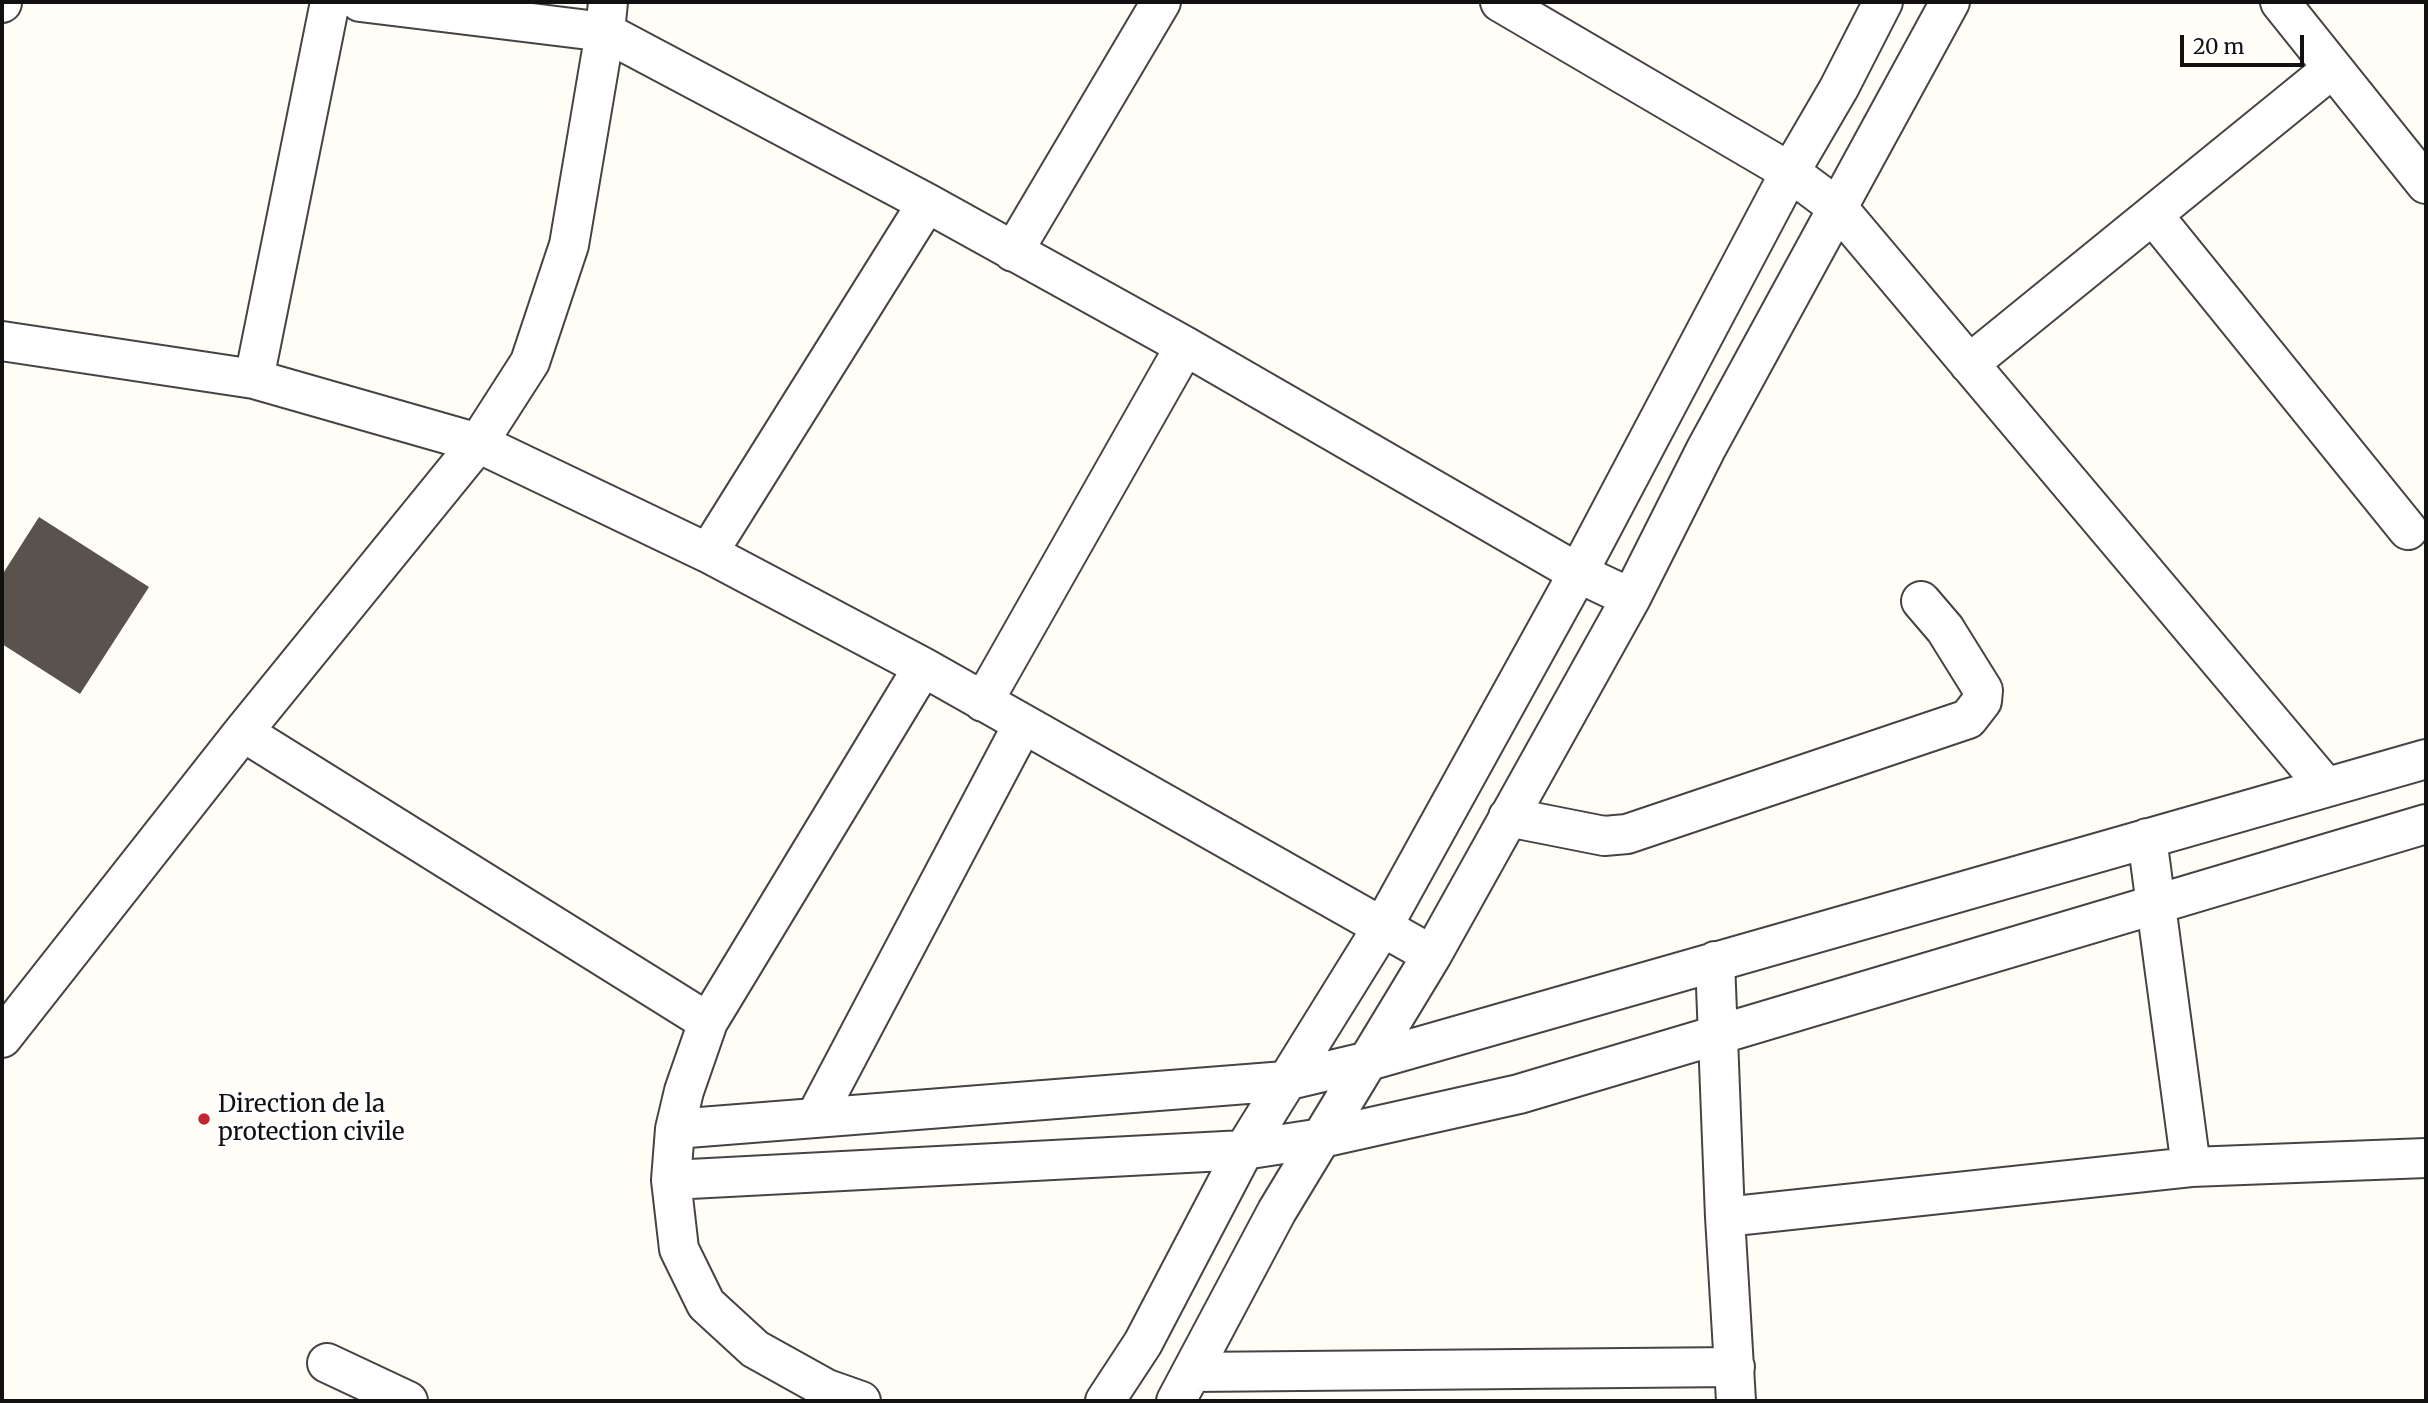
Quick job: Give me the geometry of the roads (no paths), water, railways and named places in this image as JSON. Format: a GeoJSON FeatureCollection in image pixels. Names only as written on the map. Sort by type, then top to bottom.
{"type":"FeatureCollection","features":[{"type":"Feature","properties":{"kind":"street"},"geometry":{"type":"LineString","coordinates":[[254,379],[330,2]]}},
{"type":"Feature","properties":{"kind":"street"},"geometry":{"type":"LineString","coordinates":[[360,2],[606,17],[1578,573],[1631,598]]}},
{"type":"Feature","properties":{"kind":"street"},"geometry":{"type":"LineString","coordinates":[[1500,2],[1790,172],[1838,208],[2326,787]]}},
{"type":"Feature","properties":{"kind":"street"},"geometry":{"type":"LineString","coordinates":[[1105,1401],[1143,1343],[1244,1150],[1383,926],[1578,573],[1790,172],[1839,88],[1884,2]]}},
{"type":"Feature","properties":{"kind":"street"},"geometry":{"type":"LineString","coordinates":[[1715,961],[1725,1217],[1736,1384],[1184,1386],[1277,1211],[1432,955],[1631,598],[1706,449],[1950,2]]}},
{"type":"Feature","properties":{"kind":"street"},"geometry":{"type":"LineString","coordinates":[[2280,2],[2426,184]]}},
{"type":"Feature","properties":{"kind":"street"},"geometry":{"type":"LineString","coordinates":[[1013,252],[1158,3]]}},
{"type":"Feature","properties":{"kind":"street"},"geometry":{"type":"LineString","coordinates":[[2,1038],[243,732],[478,443],[530,362],[569,245],[606,17]]}},
{"type":"Feature","properties":{"kind":"street"},"geometry":{"type":"LineString","coordinates":[[1969,364],[2333,68]]}},
{"type":"Feature","properties":{"kind":"street"},"geometry":{"type":"LineString","coordinates":[[708,553],[927,203]]}},
{"type":"Feature","properties":{"kind":"street"},"geometry":{"type":"LineString","coordinates":[[2153,215],[2408,530]]}},
{"type":"Feature","properties":{"kind":"street"},"geometry":{"type":"LineString","coordinates":[[2,341],[254,379],[478,443],[708,553],[923,667],[1432,955]]}},
{"type":"Feature","properties":{"kind":"street"},"geometry":{"type":"LineString","coordinates":[[983,702],[1185,346]]}},
{"type":"Feature","properties":{"kind":"street"},"geometry":{"type":"LineString","coordinates":[[1508,817],[1604,836],[1627,834],[1968,719],[1982,701],[1983,690],[1945,629],[1921,601]]}},
{"type":"Feature","properties":{"kind":"street"},"geometry":{"type":"LineString","coordinates":[[836,1397],[755,1349],[706,1304],[680,1249],[671,1180],[675,1129],[684,1091],[708,1022],[923,667]]}},
{"type":"Feature","properties":{"kind":"street"},"geometry":{"type":"LineString","coordinates":[[815,1118],[1023,724]]}},
{"type":"Feature","properties":{"kind":"street"},"geometry":{"type":"LineString","coordinates":[[243,732],[708,1022]]}},
{"type":"Feature","properties":{"kind":"street"},"geometry":{"type":"LineString","coordinates":[[675,1129],[1285,1082],[1365,1062],[2426,759]]}},
{"type":"Feature","properties":{"kind":"street"},"geometry":{"type":"LineString","coordinates":[[671,1180],[1244,1150],[1322,1139],[1519,1094],[2426,824]]}},
{"type":"Feature","properties":{"kind":"street"},"geometry":{"type":"LineString","coordinates":[[2147,838],[2191,1167]]}},
{"type":"Feature","properties":{"kind":"street"},"geometry":{"type":"LineString","coordinates":[[1725,1217],[2191,1167],[2426,1158]]}},
{"type":"Feature","properties":{"kind":"street"},"geometry":{"type":"LineString","coordinates":[[327,1363],[408,1401]]}},
{"type":"Feature","properties":{"kind":"place","name":"Direction de la protection civile"},"geometry":{"type":"Point","coordinates":[204,1119]}}]}
